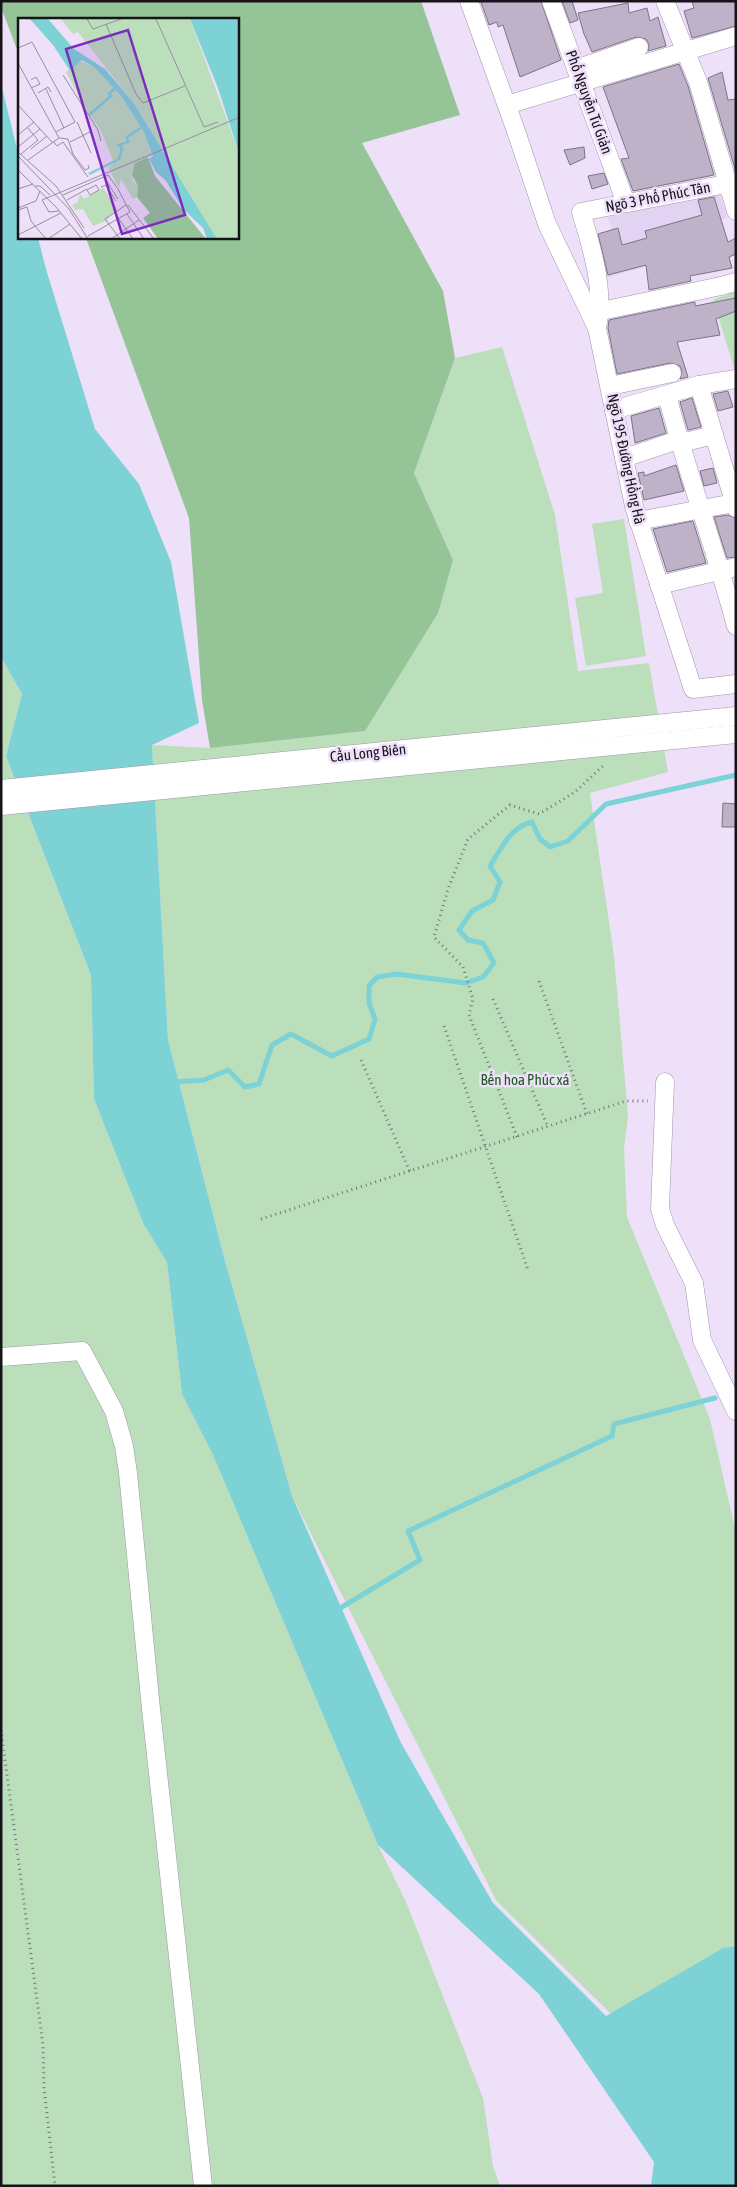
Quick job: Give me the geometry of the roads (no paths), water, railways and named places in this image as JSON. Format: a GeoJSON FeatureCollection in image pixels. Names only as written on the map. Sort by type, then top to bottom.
{"type":"FeatureCollection","features":[{"type":"Feature","properties":{"kind":"street"},"geometry":{"type":"LineString","coordinates":[[469,1],[547,224],[597,328]]}},
{"type":"Feature","properties":{"kind":"street","name":"Phố Nguyễn Tư Giản"},"geometry":{"type":"LineString","coordinates":[[551,1],[626,203]]}},
{"type":"Feature","properties":{"kind":"street"},"geometry":{"type":"LineString","coordinates":[[665,1],[698,82],[732,183],[736,211]]}},
{"type":"Feature","properties":{"kind":"street"},"geometry":{"type":"LineString","coordinates":[[579,76],[686,51],[736,36]]}},
{"type":"Feature","properties":{"kind":"street"},"geometry":{"type":"LineString","coordinates":[[507,106],[579,76],[639,47]]}},
{"type":"Feature","properties":{"kind":"street","name":"Ngõ 3 Phố Phúc Tân"},"geometry":{"type":"LineString","coordinates":[[581,212],[732,183]]}},
{"type":"Feature","properties":{"kind":"street","name":"Ngõ 195 Đường Hồng Hà"},"geometry":{"type":"LineString","coordinates":[[581,212],[593,250],[601,311],[597,328],[638,521],[693,689],[736,684]]}},
{"type":"Feature","properties":{"kind":"street"},"geometry":{"type":"LineString","coordinates":[[601,311],[736,282]]}},
{"type":"Feature","properties":{"kind":"street"},"geometry":{"type":"LineString","coordinates":[[610,386],[672,373]]}},
{"type":"Feature","properties":{"kind":"street"},"geometry":{"type":"LineString","coordinates":[[614,410],[699,385],[736,379]]}},
{"type":"Feature","properties":{"kind":"street"},"geometry":{"type":"LineString","coordinates":[[638,521],[735,505],[699,385]]}},
{"type":"Feature","properties":{"kind":"street"},"geometry":{"type":"LineString","coordinates":[[667,395],[678,440],[702,509],[728,569],[736,626]]}},
{"type":"Feature","properties":{"kind":"street"},"geometry":{"type":"LineString","coordinates":[[624,458],[678,440],[690,441],[714,435]]}},
{"type":"Feature","properties":{"kind":"street"},"geometry":{"type":"LineString","coordinates":[[659,585],[728,569]]}},
{"type":"Feature","properties":{"kind":"street","name":"Cầu Long Biên"},"geometry":{"type":"LineString","coordinates":[[1,789],[736,716]]}},
{"type":"Feature","properties":{"kind":"street","name":"Cầu Long Biên"},"geometry":{"type":"LineString","coordinates":[[1,806],[736,734]]}},
{"type":"Feature","properties":{"kind":"street"},"geometry":{"type":"LineString","coordinates":[[665,1082],[660,1209],[665,1225],[694,1283],[702,1340],[736,1411]]}},
{"type":"Feature","properties":{"kind":"street"},"geometry":{"type":"LineString","coordinates":[[1,1357],[82,1351],[114,1411],[124,1446],[136,1534],[154,1739],[203,2186]]}},
{"type":"Feature","properties":{"kind":"waterway"},"geometry":{"type":"LineString","coordinates":[[174,1082],[204,1080],[228,1070],[245,1087],[259,1084],[272,1045],[291,1034],[332,1056],[369,1039],[375,1019],[369,1003],[369,986],[377,977],[396,974],[466,983],[483,977],[494,963],[483,943],[468,940],[459,930],[472,911],[493,900],[500,882],[490,866],[502,846],[512,834],[524,825],[532,822],[540,839],[550,847],[568,841],[606,804],[736,775]]}},
{"type":"Feature","properties":{"kind":"waterway"},"geometry":{"type":"LineString","coordinates":[[337,1610],[420,1560],[408,1531],[612,1436],[614,1424],[715,1398]]}},
{"type":"Feature","properties":{"kind":"railway"},"geometry":{"type":"LineString","coordinates":[[1,798],[736,725]]}},
{"type":"Feature","properties":{"kind":"park label","name":"Bến hoa Phúc xá"},"geometry":{"type":"Point","coordinates":[525,1080]}}]}
